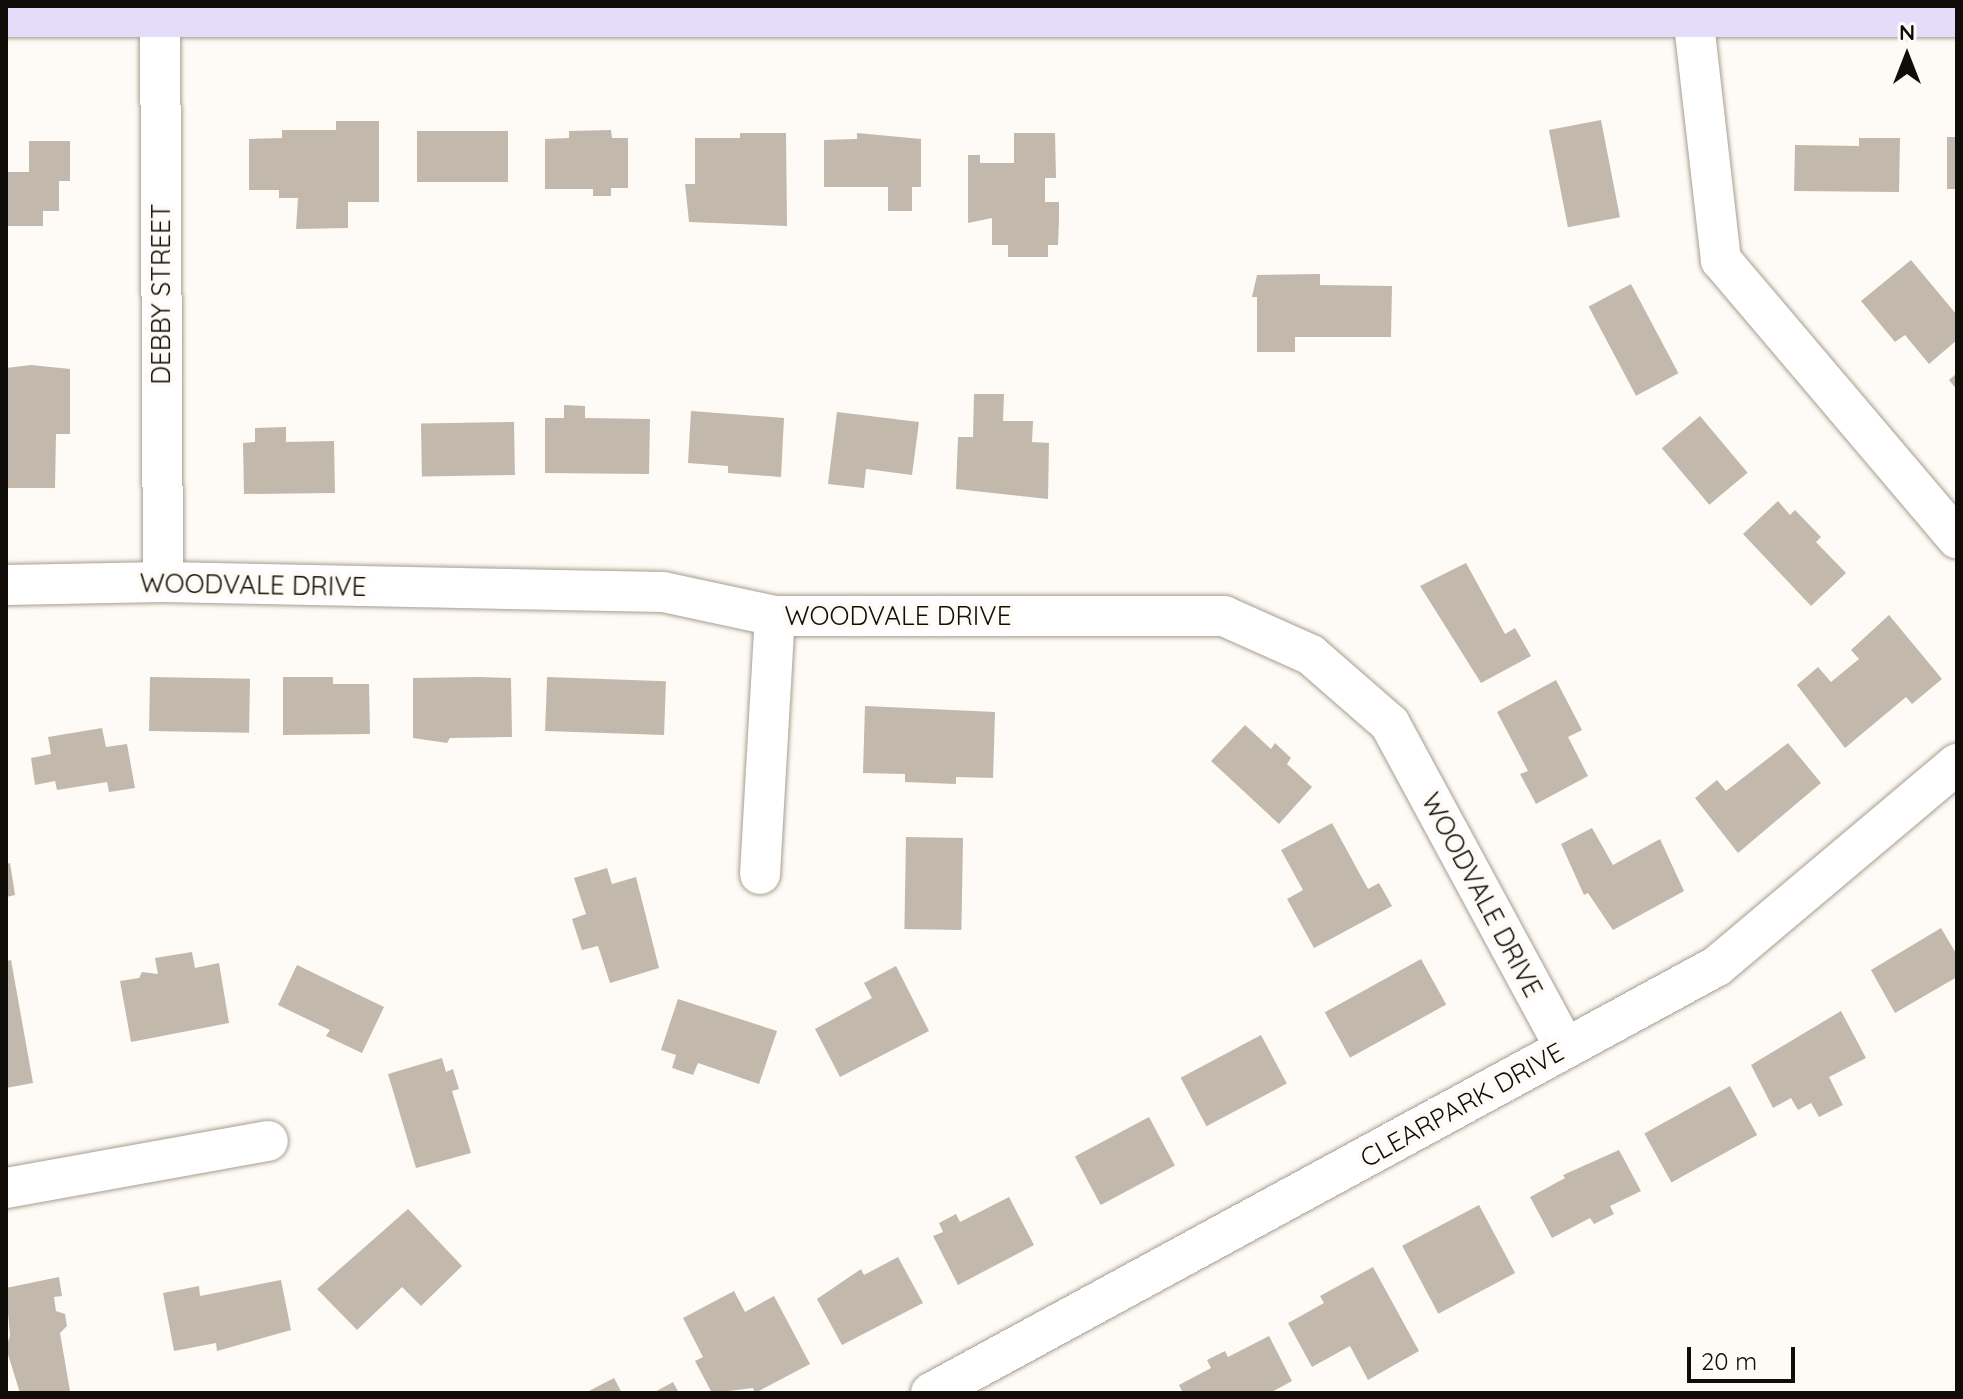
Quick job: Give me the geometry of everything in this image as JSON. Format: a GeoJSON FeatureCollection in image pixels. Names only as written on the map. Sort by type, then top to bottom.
{"type":"FeatureCollection","features":[{"type":"Feature","properties":{"kind":"main road"},"geometry":{"type":"LineString","coordinates":[[6,15],[160,10],[1692,10],[1957,15]]}},
{"type":"Feature","properties":{"kind":"street","name":"DEBBY STREET"},"geometry":{"type":"LineString","coordinates":[[160,10],[163,582]]}},
{"type":"Feature","properties":{"kind":"street"},"geometry":{"type":"LineString","coordinates":[[1692,10],[1721,260],[1957,538]]}},
{"type":"Feature","properties":{"kind":"street","name":"WOODVALE DRIVE"},"geometry":{"type":"LineString","coordinates":[[6,585],[163,582],[663,592],[775,616],[1224,616],[1311,655],[1390,724],[1565,1048]]}},
{"type":"Feature","properties":{"kind":"street"},"geometry":{"type":"LineString","coordinates":[[760,874],[775,616]]}},
{"type":"Feature","properties":{"kind":"street","name":"CLEARPARK DRIVE"},"geometry":{"type":"LineString","coordinates":[[931,1393],[1717,966],[1957,764]]}},
{"type":"Feature","properties":{"kind":"street"},"geometry":{"type":"LineString","coordinates":[[6,1188],[268,1141]]}},
{"type":"Feature","properties":{"kind":"building"},"geometry":{"type":"Polygon","coordinates":[[[1601,120],[1620,217],[1568,227],[1549,130],[1601,120]]]}},
{"type":"Feature","properties":{"kind":"building"},"geometry":{"type":"Polygon","coordinates":[[[336,121],[379,121],[379,202],[348,202],[348,228],[296,229],[298,198],[279,198],[279,190],[249,190],[249,139],[282,138],[282,130],[336,130],[336,121]]]}},
{"type":"Feature","properties":{"kind":"building"},"geometry":{"type":"Polygon","coordinates":[[[611,130],[612,138],[628,138],[628,188],[611,188],[611,196],[593,196],[593,189],[545,189],[545,139],[569,138],[569,131],[611,130]]]}},
{"type":"Feature","properties":{"kind":"building"},"geometry":{"type":"Polygon","coordinates":[[[417,131],[508,131],[508,182],[417,182],[417,131]]]}},
{"type":"Feature","properties":{"kind":"building"},"geometry":{"type":"Polygon","coordinates":[[[740,133],[786,133],[787,226],[689,222],[685,184],[695,184],[695,138],[740,138],[740,133]]]}},
{"type":"Feature","properties":{"kind":"building"},"geometry":{"type":"Polygon","coordinates":[[[857,133],[921,139],[921,187],[912,187],[912,211],[888,211],[888,187],[824,187],[824,140],[857,139],[857,133]]]}},
{"type":"Feature","properties":{"kind":"building"},"geometry":{"type":"Polygon","coordinates":[[[1014,133],[1055,133],[1056,178],[1045,178],[1045,202],[1059,202],[1058,245],[1048,245],[1048,257],[1008,257],[1008,245],[992,245],[992,218],[968,223],[968,155],[980,155],[980,163],[1014,163],[1014,133]]]}},
{"type":"Feature","properties":{"kind":"building"},"geometry":{"type":"Polygon","coordinates":[[[1947,137],[1957,137],[1957,189],[1947,189],[1947,137]]]}},
{"type":"Feature","properties":{"kind":"building"},"geometry":{"type":"Polygon","coordinates":[[[1859,138],[1900,138],[1899,192],[1794,191],[1795,145],[1859,146],[1859,138]]]}},
{"type":"Feature","properties":{"kind":"building"},"geometry":{"type":"Polygon","coordinates":[[[29,141],[70,141],[70,181],[59,181],[59,211],[43,211],[43,226],[6,226],[6,172],[29,172],[29,141]]]}},
{"type":"Feature","properties":{"kind":"building"},"geometry":{"type":"Polygon","coordinates":[[[1911,260],[1957,315],[1957,340],[1929,364],[1905,335],[1895,342],[1861,301],[1911,260]]]}},
{"type":"Feature","properties":{"kind":"building"},"geometry":{"type":"Polygon","coordinates":[[[1320,274],[1320,285],[1392,286],[1391,337],[1295,337],[1295,352],[1257,352],[1257,297],[1252,297],[1257,275],[1320,274]]]}},
{"type":"Feature","properties":{"kind":"building"},"geometry":{"type":"Polygon","coordinates":[[[1631,284],[1678,373],[1636,396],[1589,307],[1631,284]]]}},
{"type":"Feature","properties":{"kind":"building"},"geometry":{"type":"Polygon","coordinates":[[[31,365],[70,369],[70,434],[56,434],[55,488],[6,488],[6,368],[31,365]]]}},
{"type":"Feature","properties":{"kind":"building"},"geometry":{"type":"Polygon","coordinates":[[[1957,373],[1957,390],[1949,380],[1957,373]]]}},
{"type":"Feature","properties":{"kind":"building"},"geometry":{"type":"Polygon","coordinates":[[[974,394],[1004,394],[1003,421],[1033,421],[1032,442],[1049,443],[1048,499],[956,489],[958,437],[973,437],[974,394]]]}},
{"type":"Feature","properties":{"kind":"building"},"geometry":{"type":"Polygon","coordinates":[[[564,405],[585,406],[585,418],[650,419],[649,474],[545,473],[545,418],[564,418],[564,405]]]}},
{"type":"Feature","properties":{"kind":"building"},"geometry":{"type":"Polygon","coordinates":[[[691,411],[784,418],[781,477],[728,473],[728,466],[688,463],[691,411]]]}},
{"type":"Feature","properties":{"kind":"building"},"geometry":{"type":"Polygon","coordinates":[[[837,412],[919,422],[912,475],[866,469],[864,488],[828,484],[837,412]]]}},
{"type":"Feature","properties":{"kind":"building"},"geometry":{"type":"Polygon","coordinates":[[[1700,416],[1748,473],[1709,505],[1662,448],[1700,416]]]}},
{"type":"Feature","properties":{"kind":"building"},"geometry":{"type":"Polygon","coordinates":[[[514,422],[515,475],[422,477],[421,424],[514,422]]]}},
{"type":"Feature","properties":{"kind":"building"},"geometry":{"type":"Polygon","coordinates":[[[286,427],[286,442],[334,441],[335,493],[244,494],[243,443],[255,442],[255,428],[286,427]]]}},
{"type":"Feature","properties":{"kind":"building"},"geometry":{"type":"Polygon","coordinates":[[[1778,501],[1790,515],[1795,510],[1821,537],[1816,542],[1846,573],[1811,606],[1743,534],[1778,501]]]}},
{"type":"Feature","properties":{"kind":"building"},"geometry":{"type":"Polygon","coordinates":[[[1466,563],[1505,634],[1515,628],[1531,656],[1481,683],[1420,586],[1466,563]]]}},
{"type":"Feature","properties":{"kind":"building"},"geometry":{"type":"Polygon","coordinates":[[[1889,615],[1942,679],[1912,704],[1906,697],[1845,748],[1797,685],[1818,667],[1831,682],[1859,659],[1851,650],[1889,615]]]}},
{"type":"Feature","properties":{"kind":"building"},"geometry":{"type":"Polygon","coordinates":[[[150,677],[250,679],[249,733],[149,731],[150,677]]]}},
{"type":"Feature","properties":{"kind":"building"},"geometry":{"type":"Polygon","coordinates":[[[283,677],[333,677],[333,684],[369,684],[370,734],[283,735],[283,677]]]}},
{"type":"Feature","properties":{"kind":"building"},"geometry":{"type":"Polygon","coordinates":[[[547,677],[666,681],[664,735],[545,731],[547,677]]]}},
{"type":"Feature","properties":{"kind":"building"},"geometry":{"type":"Polygon","coordinates":[[[413,678],[511,678],[512,737],[450,738],[447,743],[413,738],[413,678]]]}},
{"type":"Feature","properties":{"kind":"building"},"geometry":{"type":"Polygon","coordinates":[[[1556,680],[1582,730],[1568,737],[1588,776],[1536,804],[1520,774],[1528,771],[1497,712],[1556,680]]]}},
{"type":"Feature","properties":{"kind":"building"},"geometry":{"type":"Polygon","coordinates":[[[865,706],[995,712],[993,778],[956,777],[956,784],[905,782],[905,774],[863,773],[865,706]]]}},
{"type":"Feature","properties":{"kind":"building"},"geometry":{"type":"Polygon","coordinates":[[[1245,725],[1271,749],[1275,743],[1291,758],[1287,764],[1312,787],[1279,824],[1211,761],[1245,725]]]}},
{"type":"Feature","properties":{"kind":"building"},"geometry":{"type":"Polygon","coordinates":[[[102,728],[106,747],[127,744],[135,788],[109,792],[107,782],[57,790],[55,781],[35,785],[31,758],[51,754],[48,737],[102,728]]]}},
{"type":"Feature","properties":{"kind":"building"},"geometry":{"type":"Polygon","coordinates":[[[1788,743],[1821,783],[1738,853],[1695,798],[1717,780],[1726,791],[1788,743]]]}},
{"type":"Feature","properties":{"kind":"building"},"geometry":{"type":"Polygon","coordinates":[[[1332,823],[1368,889],[1379,883],[1392,906],[1314,948],[1287,899],[1303,890],[1281,850],[1332,823]]]}},
{"type":"Feature","properties":{"kind":"building"},"geometry":{"type":"Polygon","coordinates":[[[1592,828],[1613,865],[1660,839],[1684,891],[1613,930],[1588,893],[1584,895],[1561,844],[1592,828]]]}},
{"type":"Feature","properties":{"kind":"building"},"geometry":{"type":"Polygon","coordinates":[[[906,837],[963,838],[961,930],[904,929],[906,837]]]}},
{"type":"Feature","properties":{"kind":"building"},"geometry":{"type":"Polygon","coordinates":[[[10,863],[15,895],[6,897],[6,864],[10,863]]]}},
{"type":"Feature","properties":{"kind":"building"},"geometry":{"type":"Polygon","coordinates":[[[607,868],[612,884],[636,877],[659,968],[610,983],[598,946],[582,950],[572,919],[586,914],[574,878],[607,868]]]}},
{"type":"Feature","properties":{"kind":"building"},"geometry":{"type":"Polygon","coordinates":[[[1941,928],[1957,955],[1957,977],[1895,1013],[1871,970],[1941,928]]]}},
{"type":"Feature","properties":{"kind":"building"},"geometry":{"type":"Polygon","coordinates":[[[192,952],[195,968],[219,963],[229,1023],[131,1042],[120,981],[139,978],[142,972],[158,974],[155,958],[192,952]]]}},
{"type":"Feature","properties":{"kind":"building"},"geometry":{"type":"Polygon","coordinates":[[[1421,959],[1446,1004],[1350,1058],[1325,1012],[1421,959]]]}},
{"type":"Feature","properties":{"kind":"building"},"geometry":{"type":"Polygon","coordinates":[[[11,960],[33,1083],[6,1088],[6,961],[11,960]]]}},
{"type":"Feature","properties":{"kind":"building"},"geometry":{"type":"Polygon","coordinates":[[[297,965],[384,1007],[362,1053],[326,1036],[330,1030],[278,1005],[297,965]]]}},
{"type":"Feature","properties":{"kind":"building"},"geometry":{"type":"Polygon","coordinates":[[[896,966],[929,1031],[840,1077],[815,1029],[872,998],[864,983],[896,966]]]}},
{"type":"Feature","properties":{"kind":"building"},"geometry":{"type":"Polygon","coordinates":[[[678,999],[777,1031],[759,1084],[698,1063],[693,1075],[672,1068],[676,1055],[661,1050],[678,999]]]}},
{"type":"Feature","properties":{"kind":"building"},"geometry":{"type":"Polygon","coordinates":[[[1841,1011],[1866,1058],[1829,1077],[1843,1105],[1819,1117],[1811,1103],[1798,1110],[1791,1098],[1773,1108],[1751,1065],[1841,1011]]]}},
{"type":"Feature","properties":{"kind":"building"},"geometry":{"type":"Polygon","coordinates":[[[1261,1035],[1287,1084],[1206,1126],[1181,1078],[1261,1035]]]}},
{"type":"Feature","properties":{"kind":"building"},"geometry":{"type":"Polygon","coordinates":[[[442,1058],[446,1072],[453,1069],[459,1089],[452,1091],[471,1153],[416,1168],[388,1074],[442,1058]]]}},
{"type":"Feature","properties":{"kind":"building"},"geometry":{"type":"Polygon","coordinates":[[[1730,1086],[1757,1135],[1671,1182],[1644,1134],[1730,1086]]]}},
{"type":"Feature","properties":{"kind":"building"},"geometry":{"type":"Polygon","coordinates":[[[1149,1117],[1175,1166],[1101,1205],[1075,1156],[1149,1117]]]}},
{"type":"Feature","properties":{"kind":"building"},"geometry":{"type":"Polygon","coordinates":[[[1619,1150],[1641,1191],[1610,1206],[1614,1214],[1594,1224],[1590,1218],[1552,1238],[1530,1197],[1565,1178],[1563,1175],[1619,1150]]]}},
{"type":"Feature","properties":{"kind":"building"},"geometry":{"type":"Polygon","coordinates":[[[1009,1197],[1034,1245],[958,1285],[933,1236],[943,1232],[939,1223],[956,1214],[960,1222],[1009,1197]]]}},
{"type":"Feature","properties":{"kind":"building"},"geometry":{"type":"Polygon","coordinates":[[[1479,1205],[1515,1273],[1438,1314],[1402,1246],[1479,1205]]]}},
{"type":"Feature","properties":{"kind":"building"},"geometry":{"type":"Polygon","coordinates":[[[408,1209],[462,1266],[421,1306],[402,1287],[357,1330],[317,1289],[408,1209]]]}},
{"type":"Feature","properties":{"kind":"building"},"geometry":{"type":"Polygon","coordinates":[[[898,1257],[923,1303],[842,1345],[817,1299],[861,1269],[864,1275],[898,1257]]]}},
{"type":"Feature","properties":{"kind":"building"},"geometry":{"type":"Polygon","coordinates":[[[1373,1267],[1419,1351],[1368,1380],[1350,1346],[1312,1367],[1288,1323],[1324,1303],[1320,1296],[1373,1267]]]}},
{"type":"Feature","properties":{"kind":"building"},"geometry":{"type":"Polygon","coordinates":[[[59,1277],[62,1296],[54,1297],[56,1311],[65,1314],[67,1326],[60,1333],[70,1391],[20,1393],[6,1348],[10,1336],[6,1288],[59,1277]]]}},
{"type":"Feature","properties":{"kind":"building"},"geometry":{"type":"Polygon","coordinates":[[[281,1280],[291,1330],[217,1351],[216,1343],[174,1351],[163,1293],[199,1286],[200,1296],[281,1280]]]}},
{"type":"Feature","properties":{"kind":"building"},"geometry":{"type":"Polygon","coordinates":[[[734,1291],[745,1312],[774,1296],[810,1364],[755,1393],[753,1388],[712,1393],[695,1361],[703,1357],[683,1318],[734,1291]]]}},
{"type":"Feature","properties":{"kind":"building"},"geometry":{"type":"Polygon","coordinates":[[[1269,1336],[1292,1381],[1270,1393],[1183,1393],[1179,1385],[1211,1368],[1207,1360],[1225,1351],[1228,1357],[1269,1336]]]}},
{"type":"Feature","properties":{"kind":"building"},"geometry":{"type":"Polygon","coordinates":[[[614,1378],[622,1393],[585,1393],[614,1378]]]}},
{"type":"Feature","properties":{"kind":"building"},"geometry":{"type":"Polygon","coordinates":[[[673,1382],[679,1393],[653,1393],[673,1382]]]}}]}
